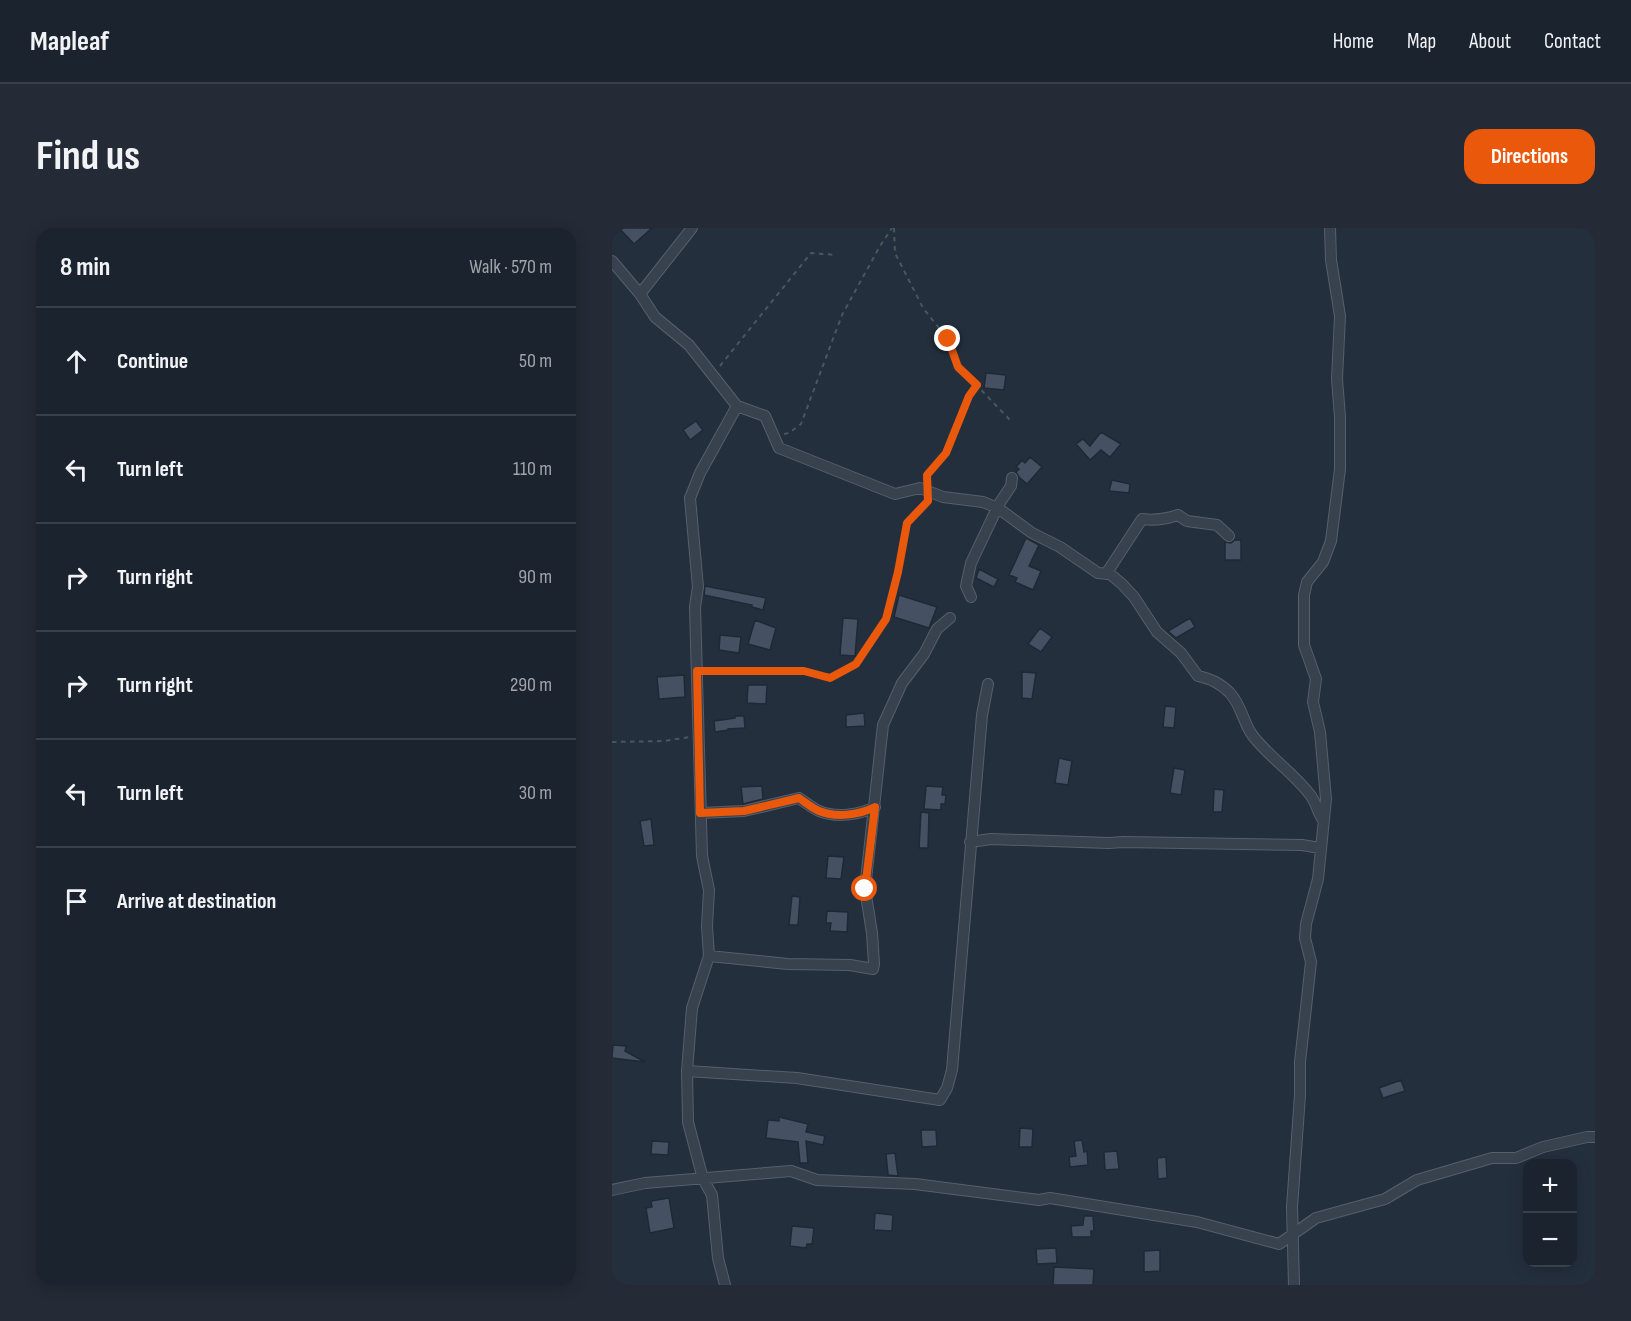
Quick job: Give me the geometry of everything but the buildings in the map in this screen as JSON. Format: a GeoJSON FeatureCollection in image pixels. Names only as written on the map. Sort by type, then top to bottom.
{"type":"FeatureCollection","features":[{"type":"Feature","properties":{"kind":"street"},"geometry":{"type":"LineString","coordinates":[[640,294],[692,228]]}},
{"type":"Feature","properties":{"kind":"street"},"geometry":{"type":"LineString","coordinates":[[1294,1285],[1292,1235],[1300,1062],[1311,962],[1305,938],[1306,924],[1318,879],[1326,784],[1319,718],[1313,702],[1316,679],[1304,645],[1305,587],[1323,562],[1331,541],[1340,469],[1337,379],[1340,316],[1330,260],[1330,228]]}},
{"type":"Feature","properties":{"kind":"street"},"geometry":{"type":"LineString","coordinates":[[612,261],[640,294],[655,317],[688,345],[737,406],[765,416],[779,448],[895,494],[920,488],[943,497],[982,501],[998,508],[1032,533],[1060,547],[1098,573],[1110,574],[1128,590],[1156,632],[1181,653],[1198,676],[1214,680],[1231,693],[1242,711],[1244,724],[1255,739],[1291,773],[1313,798],[1315,808],[1323,820]]}},
{"type":"Feature","properties":{"kind":"street"},"geometry":{"type":"LineString","coordinates":[[725,1285],[718,1258],[712,1195],[703,1179],[688,1122],[687,1071],[692,1008],[709,956],[707,926],[709,890],[702,856],[700,813],[694,607],[698,587],[690,498],[700,473],[737,406]]}},
{"type":"Feature","properties":{"kind":"street"},"geometry":{"type":"LineString","coordinates":[[971,597],[966,586],[971,563],[1011,486],[1012,478]]}},
{"type":"Feature","properties":{"kind":"street"},"geometry":{"type":"LineString","coordinates":[[1106,574],[1142,519],[1167,519],[1178,515],[1187,521],[1217,525],[1229,536]]}},
{"type":"Feature","properties":{"kind":"street"},"geometry":{"type":"LineString","coordinates":[[709,956],[788,964],[850,965],[873,969],[872,933],[865,889],[884,725],[902,683],[924,654],[937,629],[950,618]]}},
{"type":"Feature","properties":{"kind":"street"},"geometry":{"type":"LineString","coordinates":[[687,1071],[797,1078],[940,1100],[947,1088],[952,1070],[970,842],[982,715],[988,684]]}},
{"type":"Feature","properties":{"kind":"street"},"geometry":{"type":"LineString","coordinates":[[700,813],[744,811],[799,798],[819,811],[833,814],[863,813],[875,807]]}},
{"type":"Feature","properties":{"kind":"street"},"geometry":{"type":"LineString","coordinates":[[970,842],[991,838],[1109,843],[1302,845],[1320,848]]}},
{"type":"Feature","properties":{"kind":"street"},"geometry":{"type":"LineString","coordinates":[[612,1190],[645,1183],[791,1171],[817,1180],[915,1184],[1039,1200],[1050,1198],[1197,1222],[1279,1244],[1316,1218],[1385,1199],[1417,1180],[1492,1158],[1516,1158],[1543,1147],[1595,1137]]}},
{"type":"Feature","properties":{"kind":"path"},"geometry":{"type":"LineString","coordinates":[[893,228],[895,253],[923,308],[948,339],[958,367],[1011,421]]}},
{"type":"Feature","properties":{"kind":"path"},"geometry":{"type":"LineString","coordinates":[[773,435],[789,433],[801,424],[842,315],[880,246],[893,228]]}},
{"type":"Feature","properties":{"kind":"path"},"geometry":{"type":"LineString","coordinates":[[713,375],[811,253],[836,255]]}},
{"type":"Feature","properties":{"kind":"path"},"geometry":{"type":"LineString","coordinates":[[697,671],[804,671],[830,678],[856,664],[886,619],[907,523],[928,501],[927,475],[946,453],[969,396],[977,385]]}},
{"type":"Feature","properties":{"kind":"path"},"geometry":{"type":"LineString","coordinates":[[612,742],[664,741],[699,736]]}},
{"type":"Feature","properties":{"kind":"route"},"geometry":{"type":"LineString","coordinates":[[865,889],[875,807],[863,813],[833,814],[819,811],[799,798],[744,811],[700,813],[697,671],[804,671],[830,678],[856,664],[886,619],[907,523],[928,501],[927,475],[946,453],[969,396],[977,385],[958,367],[948,339]]}}]}
